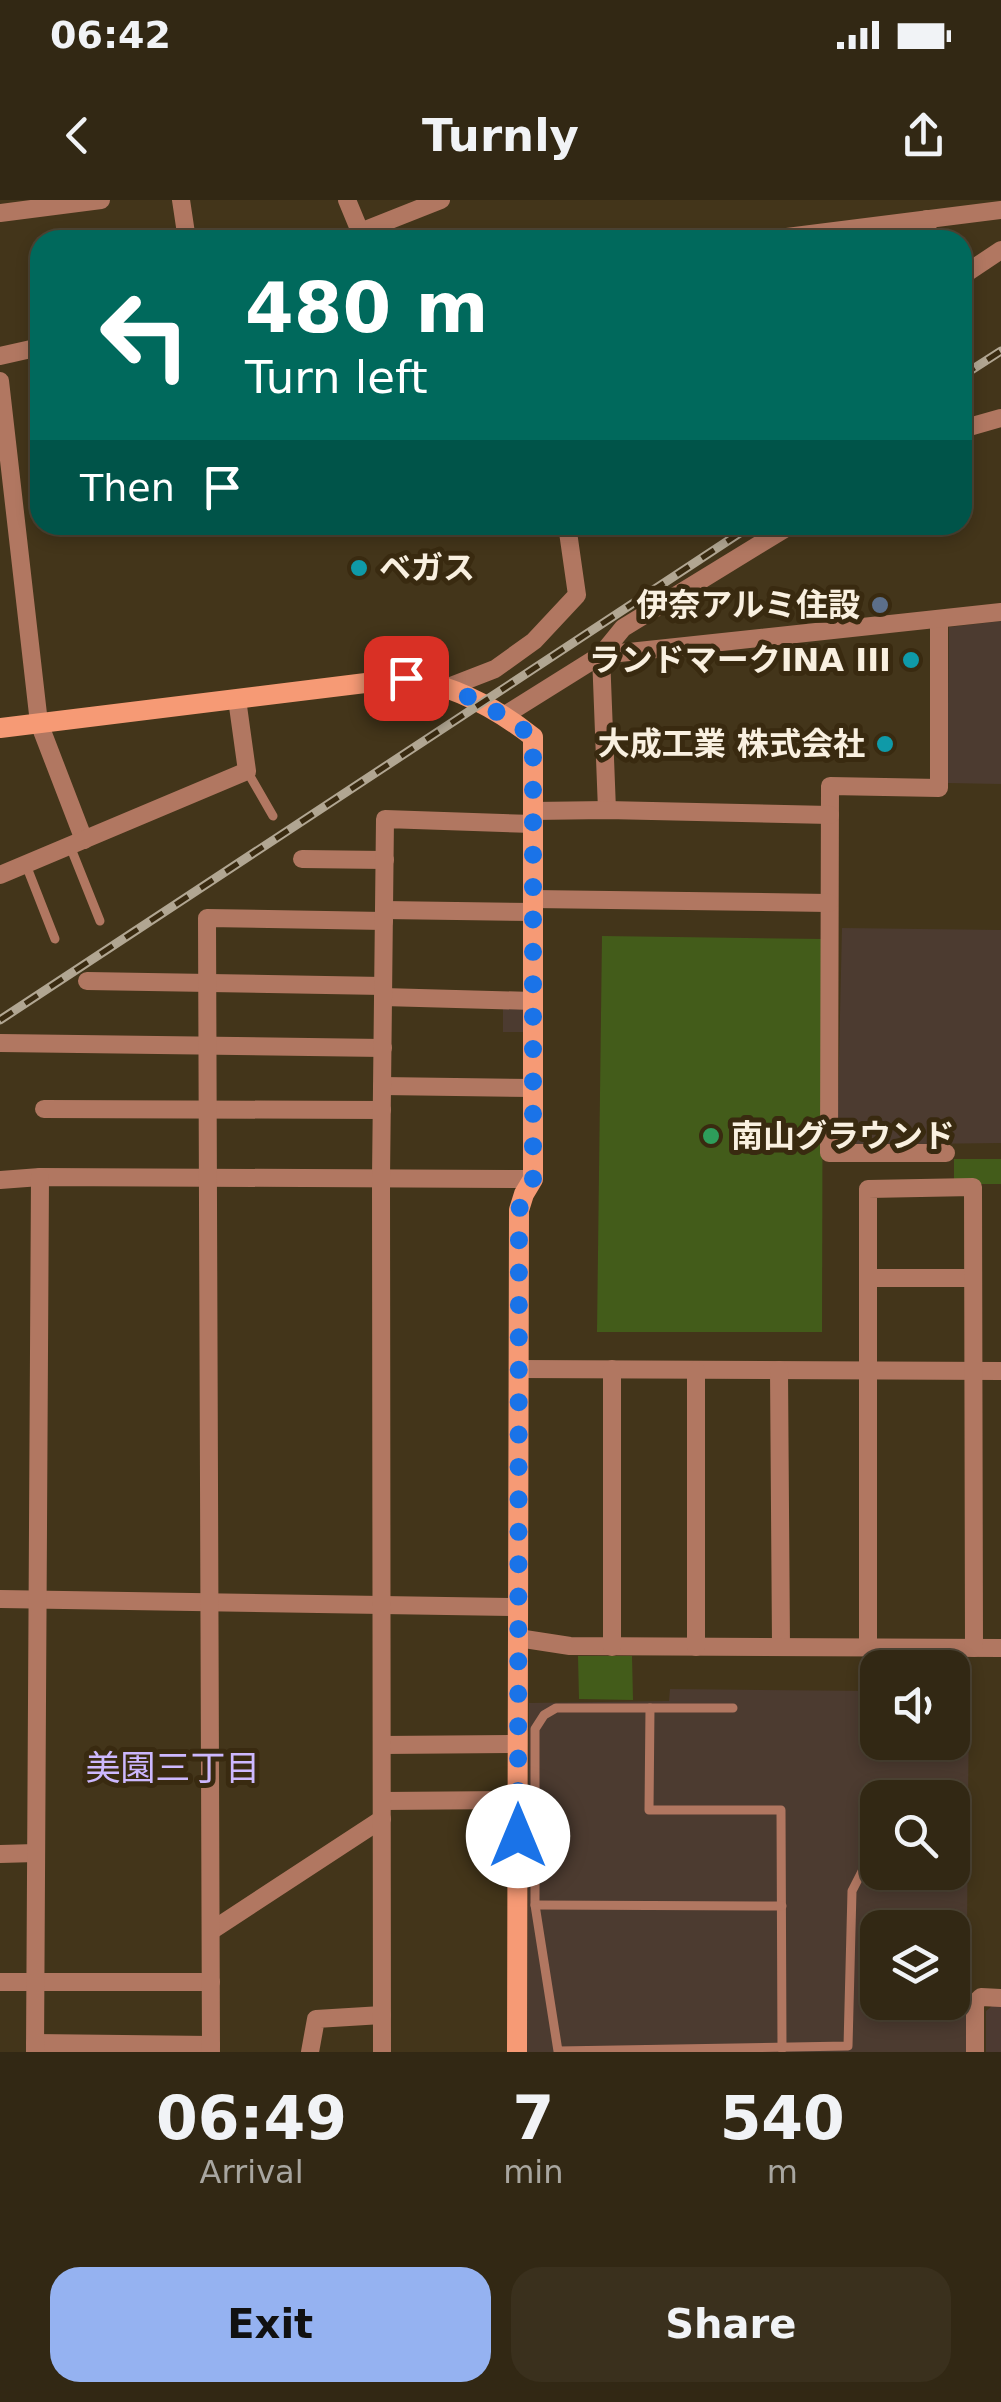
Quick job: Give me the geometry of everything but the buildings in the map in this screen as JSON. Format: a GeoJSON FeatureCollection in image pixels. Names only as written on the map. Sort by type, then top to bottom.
{"type":"FeatureCollection","features":[{"type":"Feature","properties":{"kind":"street"},"geometry":{"type":"LineString","coordinates":[[0,213],[101,200]]}},
{"type":"Feature","properties":{"kind":"street"},"geometry":{"type":"LineString","coordinates":[[180,200],[184,230]]}},
{"type":"Feature","properties":{"kind":"street"},"geometry":{"type":"LineString","coordinates":[[347,200],[359,228],[365,230],[441,200]]}},
{"type":"Feature","properties":{"kind":"street"},"geometry":{"type":"LineString","coordinates":[[849,230],[1001,210]]}},
{"type":"Feature","properties":{"kind":"street"},"geometry":{"type":"LineString","coordinates":[[927,219],[928,230]]}},
{"type":"Feature","properties":{"kind":"street"},"geometry":{"type":"LineString","coordinates":[[972,269],[1001,250]]}},
{"type":"Feature","properties":{"kind":"street"},"geometry":{"type":"LineString","coordinates":[[0,356],[30,349]]}},
{"type":"Feature","properties":{"kind":"street"},"geometry":{"type":"LineString","coordinates":[[0,381],[8,520],[39,723],[77,843]]}},
{"type":"Feature","properties":{"kind":"street"},"geometry":{"type":"LineString","coordinates":[[972,426],[1001,418]]}},
{"type":"Feature","properties":{"kind":"street"},"geometry":{"type":"LineString","coordinates":[[446,688],[495,669],[534,640],[577,595],[569,535]]}},
{"type":"Feature","properties":{"kind":"street"},"geometry":{"type":"LineString","coordinates":[[505,715],[601,655],[623,628],[775,535]]}},
{"type":"Feature","properties":{"kind":"street"},"geometry":{"type":"LineString","coordinates":[[601,655],[1001,612]]}},
{"type":"Feature","properties":{"kind":"street"},"geometry":{"type":"LineString","coordinates":[[939,620],[939,788],[830,786],[829,1153],[946,1153]]}},
{"type":"Feature","properties":{"kind":"street"},"geometry":{"type":"LineString","coordinates":[[601,655],[607,810]]}},
{"type":"Feature","properties":{"kind":"street"},"geometry":{"type":"LineString","coordinates":[[0,728],[406,678],[429,681],[505,715],[533,737],[533,1179],[519,1210],[518,2052]]}},
{"type":"Feature","properties":{"kind":"street"},"geometry":{"type":"LineString","coordinates":[[0,875],[247,771],[237,699]]}},
{"type":"Feature","properties":{"kind":"street"},"geometry":{"type":"LineString","coordinates":[[382,2052],[382,1086],[386,819],[533,818],[607,810],[830,815]]}},
{"type":"Feature","properties":{"kind":"street"},"geometry":{"type":"LineString","coordinates":[[302,858],[385,860]]}},
{"type":"Feature","properties":{"kind":"street"},"geometry":{"type":"LineString","coordinates":[[40,1177],[35,2047],[210,2048],[207,918],[384,916],[533,905],[830,903]]}},
{"type":"Feature","properties":{"kind":"street"},"geometry":{"type":"LineString","coordinates":[[87,981],[207,983],[533,1001]]}},
{"type":"Feature","properties":{"kind":"street"},"geometry":{"type":"LineString","coordinates":[[0,1043],[383,1048]]}},
{"type":"Feature","properties":{"kind":"street"},"geometry":{"type":"LineString","coordinates":[[382,1086],[533,1088]]}},
{"type":"Feature","properties":{"kind":"street"},"geometry":{"type":"LineString","coordinates":[[44,1108],[382,1110]]}},
{"type":"Feature","properties":{"kind":"street"},"geometry":{"type":"LineString","coordinates":[[0,1180],[533,1179]]}},
{"type":"Feature","properties":{"kind":"street"},"geometry":{"type":"LineString","coordinates":[[868,1648],[868,1189],[974,1188],[974,1648]]}},
{"type":"Feature","properties":{"kind":"street"},"geometry":{"type":"LineString","coordinates":[[868,1278],[974,1278]]}},
{"type":"Feature","properties":{"kind":"street"},"geometry":{"type":"LineString","coordinates":[[518,1369],[1001,1371]]}},
{"type":"Feature","properties":{"kind":"street"},"geometry":{"type":"LineString","coordinates":[[612,1369],[612,1646]]}},
{"type":"Feature","properties":{"kind":"street"},"geometry":{"type":"LineString","coordinates":[[696,1370],[696,1647]]}},
{"type":"Feature","properties":{"kind":"street"},"geometry":{"type":"LineString","coordinates":[[779,1370],[781,1647]]}},
{"type":"Feature","properties":{"kind":"street"},"geometry":{"type":"LineString","coordinates":[[0,1599],[518,1607]]}},
{"type":"Feature","properties":{"kind":"street"},"geometry":{"type":"LineString","coordinates":[[518,1638],[570,1646],[1001,1648]]}},
{"type":"Feature","properties":{"kind":"street"},"geometry":{"type":"LineString","coordinates":[[382,1745],[518,1744]]}},
{"type":"Feature","properties":{"kind":"street"},"geometry":{"type":"LineString","coordinates":[[211,1931],[382,1810],[518,1800]]}},
{"type":"Feature","properties":{"kind":"street"},"geometry":{"type":"LineString","coordinates":[[0,1854],[36,1853]]}},
{"type":"Feature","properties":{"kind":"street"},"geometry":{"type":"LineString","coordinates":[[0,1982],[211,1982]]}},
{"type":"Feature","properties":{"kind":"street"},"geometry":{"type":"LineString","coordinates":[[975,2052],[974,2003],[981,1998],[1001,1998]]}},
{"type":"Feature","properties":{"kind":"street"},"geometry":{"type":"LineString","coordinates":[[310,2052],[316,2019],[382,2015]]}},
{"type":"Feature","properties":{"kind":"lane"},"geometry":{"type":"LineString","coordinates":[[247,771],[273,816]]}},
{"type":"Feature","properties":{"kind":"lane"},"geometry":{"type":"LineString","coordinates":[[77,843],[100,920]]}},
{"type":"Feature","properties":{"kind":"lane"},"geometry":{"type":"LineString","coordinates":[[26,864],[55,939]]}},
{"type":"Feature","properties":{"kind":"lane"},"geometry":{"type":"LineString","coordinates":[[733,1708],[556,1708],[544,1715],[535,1729],[535,1905],[558,2051],[848,2046],[852,1891],[860,1875]]}},
{"type":"Feature","properties":{"kind":"lane"},"geometry":{"type":"LineString","coordinates":[[650,1708],[649,1810],[781,1810],[782,2050]]}},
{"type":"Feature","properties":{"kind":"lane"},"geometry":{"type":"LineString","coordinates":[[535,1905],[782,1906]]}},
{"type":"Feature","properties":{"kind":"shaded area"},"geometry":{"type":"Polygon","coordinates":[[[1001,621],[1001,784],[947,783],[949,627],[1001,621]]]}},
{"type":"Feature","properties":{"kind":"shaded area"},"geometry":{"type":"Polygon","coordinates":[[[842,928],[1001,930],[1001,1143],[837,1145],[842,928]]]}},
{"type":"Feature","properties":{"kind":"shaded area"},"geometry":{"type":"Polygon","coordinates":[[[503,1006],[526,1006],[525,1032],[503,1032],[503,1006]]]}},
{"type":"Feature","properties":{"kind":"shaded area"},"geometry":{"type":"Polygon","coordinates":[[[670,1689],[860,1691],[860,1760],[968,1760],[968,1780],[860,1780],[860,1890],[967,1890],[967,1910],[860,1910],[860,2020],[966,2020],[966,2052],[527,2052],[529,1703],[669,1701],[670,1689]]]}},
{"type":"Feature","properties":{"kind":"shaded area"},"geometry":{"type":"Polygon","coordinates":[[[1001,2006],[1001,2052],[986,2052],[986,2011],[1001,2006]]]}},
{"type":"Feature","properties":{"kind":"green space","name":"南山グラウンド"},"geometry":{"type":"Polygon","coordinates":[[[602,936],[823,939],[822,1332],[597,1332],[602,936]]]}},
{"type":"Feature","properties":{"kind":"green space"},"geometry":{"type":"Polygon","coordinates":[[[954,1159],[1001,1159],[1001,1184],[954,1184],[954,1159]]]}},
{"type":"Feature","properties":{"kind":"green space"},"geometry":{"type":"Polygon","coordinates":[[[578,1656],[632,1656],[633,1700],[579,1699],[578,1656]]]}},
{"type":"Feature","properties":{"kind":"railway"},"geometry":{"type":"LineString","coordinates":[[972,370],[1001,351]]}},
{"type":"Feature","properties":{"kind":"railway"},"geometry":{"type":"LineString","coordinates":[[0,1020],[737,535]]}},
{"type":"Feature","properties":{"kind":"place","name":"ベガス"},"geometry":{"type":"Point","coordinates":[359,568]}},
{"type":"Feature","properties":{"kind":"place","name":"伊奈アルミ住設"},"geometry":{"type":"Point","coordinates":[880,605]}},
{"type":"Feature","properties":{"kind":"place","name":"ランドマークINA III"},"geometry":{"type":"Point","coordinates":[911,660]}},
{"type":"Feature","properties":{"kind":"place","name":"大成工業 株式会社"},"geometry":{"type":"Point","coordinates":[885,744]}},
{"type":"Feature","properties":{"kind":"place","name":"南山グラウンド"},"geometry":{"type":"Point","coordinates":[711,1136]}},
{"type":"Feature","properties":{"kind":"district","name":"美園三丁目"},"geometry":{"type":"Point","coordinates":[173,1768]}},
{"type":"Feature","properties":{"kind":"route"},"geometry":{"type":"LineString","coordinates":[[406,678],[429,681],[472,699],[505,715],[533,737],[533,1179],[519,1210],[518,1836]]}}]}
